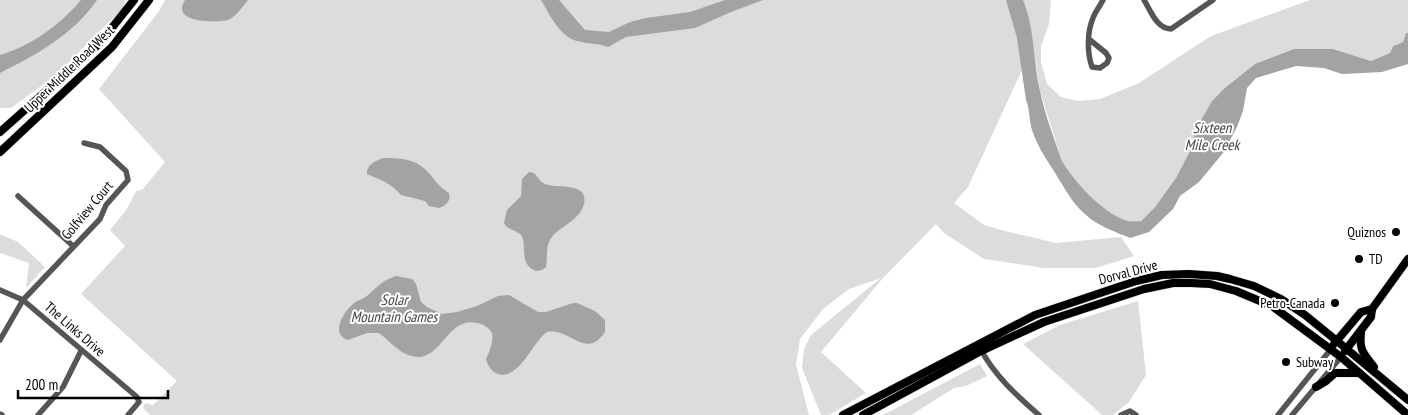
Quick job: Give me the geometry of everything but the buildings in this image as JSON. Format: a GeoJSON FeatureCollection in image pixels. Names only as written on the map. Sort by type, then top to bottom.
{"type":"FeatureCollection","features":[{"type":"Feature","properties":{"kind":"main road","name":"Upper Middle Road West"},"geometry":{"type":"LineString","coordinates":[[0,132],[99,44],[134,0]]}},
{"type":"Feature","properties":{"kind":"main road","name":"Upper Middle Road West"},"geometry":{"type":"LineString","coordinates":[[0,152],[112,47],[149,0]]}},
{"type":"Feature","properties":{"kind":"main road"},"geometry":{"type":"LineString","coordinates":[[1340,357],[1371,318],[1372,309],[1408,259]]}},
{"type":"Feature","properties":{"kind":"main road","name":"Dorval Drive"},"geometry":{"type":"LineString","coordinates":[[863,415],[1035,315],[1082,298],[1148,278],[1189,274],[1217,276],[1259,288],[1281,299],[1337,340],[1408,400]]}},
{"type":"Feature","properties":{"kind":"main road","name":"Dorval Drive"},"geometry":{"type":"LineString","coordinates":[[843,415],[980,348],[1044,322],[1144,289],[1190,283],[1210,284],[1236,291],[1272,306],[1340,357],[1408,415]]}},
{"type":"Feature","properties":{"kind":"main road"},"geometry":{"type":"LineString","coordinates":[[1330,349],[1361,312],[1372,309]]}},
{"type":"Feature","properties":{"kind":"main road"},"geometry":{"type":"LineString","coordinates":[[1361,332],[1362,353],[1382,379]]}},
{"type":"Feature","properties":{"kind":"main road"},"geometry":{"type":"LineString","coordinates":[[1316,387],[1326,382],[1335,373],[1359,373]]}},
{"type":"Feature","properties":{"kind":"street"},"geometry":{"type":"LineString","coordinates":[[1090,40],[1106,53],[1109,58],[1107,63],[1100,68],[1092,67],[1089,57],[1089,31],[1093,17],[1104,0]]}},
{"type":"Feature","properties":{"kind":"street"},"geometry":{"type":"LineString","coordinates":[[1144,0],[1160,25],[1165,29],[1171,29],[1213,0]]}},
{"type":"Feature","properties":{"kind":"street","name":"Golfview Court"},"geometry":{"type":"LineString","coordinates":[[0,340],[23,300],[100,219],[106,205],[128,180],[126,171],[100,147],[84,143]]}},
{"type":"Feature","properties":{"kind":"street"},"geometry":{"type":"LineString","coordinates":[[18,196],[73,246]]}},
{"type":"Feature","properties":{"kind":"street","name":"The Links Drive"},"geometry":{"type":"LineString","coordinates":[[0,290],[23,300],[137,397],[139,402],[128,415]]}},
{"type":"Feature","properties":{"kind":"street"},"geometry":{"type":"LineString","coordinates":[[980,348],[994,371],[1015,394],[1039,415]]}},
{"type":"Feature","properties":{"kind":"street"},"geometry":{"type":"LineString","coordinates":[[1278,415],[1330,349]]}},
{"type":"Feature","properties":{"kind":"street"},"geometry":{"type":"LineString","coordinates":[[38,415],[64,387],[81,351]]}},
{"type":"Feature","properties":{"kind":"street"},"geometry":{"type":"LineString","coordinates":[[1292,415],[1340,357]]}},
{"type":"Feature","properties":{"kind":"street"},"geometry":{"type":"LineString","coordinates":[[1121,415],[1130,411],[1136,415]]}},
{"type":"Feature","properties":{"kind":"shaded area"},"geometry":{"type":"Polygon","coordinates":[[[0,0],[126,0],[121,10],[56,75],[11,108],[0,108],[0,0]]]}},
{"type":"Feature","properties":{"kind":"shaded area"},"geometry":{"type":"Polygon","coordinates":[[[165,0],[1051,0],[1049,24],[1041,46],[1041,62],[1047,84],[1061,97],[1078,101],[1100,99],[1139,83],[1211,36],[1310,0],[1408,0],[1408,33],[1406,33],[1403,42],[1393,46],[1390,53],[1371,61],[1333,49],[1255,64],[1195,131],[1190,151],[1176,178],[1155,207],[1141,221],[1127,221],[1107,210],[1082,187],[1062,161],[1040,91],[1033,46],[968,187],[954,203],[984,225],[1056,243],[1121,237],[1134,256],[1096,268],[1044,268],[984,259],[944,233],[936,224],[883,278],[821,352],[866,393],[829,415],[821,415],[802,368],[804,349],[811,335],[881,278],[849,289],[823,309],[800,339],[796,365],[809,415],[150,415],[143,408],[145,403],[153,405],[177,381],[81,294],[125,246],[110,230],[127,209],[136,191],[142,190],[165,162],[99,89],[159,11],[165,0]]]}},
{"type":"Feature","properties":{"kind":"shaded area"},"geometry":{"type":"Polygon","coordinates":[[[0,234],[18,242],[45,267],[26,288],[29,263],[0,253],[0,234]]]}},
{"type":"Feature","properties":{"kind":"shaded area"},"geometry":{"type":"Polygon","coordinates":[[[1138,301],[1146,375],[1129,402],[1113,415],[1102,415],[1023,344],[1060,325],[1138,301]]]}},
{"type":"Feature","properties":{"kind":"shaded area"},"geometry":{"type":"Polygon","coordinates":[[[980,364],[987,376],[966,386],[954,388],[911,415],[883,415],[980,364]]]}},
{"type":"Feature","properties":{"kind":"water"},"geometry":{"type":"Polygon","coordinates":[[[81,0],[97,0],[88,12],[66,33],[27,59],[0,73],[0,55],[23,46],[44,34],[64,18],[81,0]]]}},
{"type":"Feature","properties":{"kind":"water"},"geometry":{"type":"Polygon","coordinates":[[[185,0],[248,0],[231,19],[205,21],[196,20],[184,13],[182,8],[185,0]]]}},
{"type":"Feature","properties":{"kind":"water"},"geometry":{"type":"Polygon","coordinates":[[[541,0],[559,0],[585,30],[609,32],[630,22],[690,12],[725,0],[763,0],[695,28],[626,37],[608,47],[577,41],[565,35],[541,0]]]}},
{"type":"Feature","properties":{"kind":"water","name":"Sixteen Mile Creek"},"geometry":{"type":"Polygon","coordinates":[[[1006,0],[1023,0],[1027,11],[1042,100],[1062,161],[1074,178],[1098,203],[1116,216],[1129,221],[1141,221],[1155,207],[1176,178],[1190,151],[1195,131],[1212,101],[1255,64],[1294,49],[1333,49],[1371,61],[1390,53],[1393,46],[1403,42],[1406,33],[1408,33],[1408,64],[1382,72],[1342,74],[1324,68],[1296,66],[1256,78],[1247,88],[1243,111],[1223,153],[1199,182],[1180,196],[1173,209],[1149,232],[1130,238],[1102,226],[1082,211],[1069,195],[1044,156],[1031,126],[1017,38],[1006,0]]]}},
{"type":"Feature","properties":{"kind":"water"},"geometry":{"type":"Polygon","coordinates":[[[383,158],[398,158],[417,163],[428,172],[440,187],[449,193],[447,203],[439,208],[429,206],[425,201],[401,195],[390,185],[367,174],[368,168],[374,162],[383,158]]]}},
{"type":"Feature","properties":{"kind":"water"},"geometry":{"type":"Polygon","coordinates":[[[529,172],[534,173],[545,184],[577,189],[582,192],[584,197],[584,204],[579,214],[550,240],[546,267],[536,271],[527,265],[525,261],[522,236],[504,223],[507,210],[521,196],[522,179],[529,172]]]}},
{"type":"Feature","properties":{"kind":"water","name":"Solar Mountain Games"},"geometry":{"type":"Polygon","coordinates":[[[396,276],[412,279],[416,284],[421,302],[442,314],[457,312],[477,306],[498,296],[509,295],[538,312],[546,312],[577,303],[595,311],[605,320],[605,332],[598,340],[591,344],[556,332],[547,332],[519,366],[506,374],[496,373],[487,364],[486,359],[492,343],[492,333],[481,324],[470,322],[462,324],[454,329],[435,349],[420,357],[408,355],[379,333],[367,333],[348,340],[343,337],[340,333],[340,323],[350,307],[384,282],[396,276]]]}},
{"type":"Feature","properties":{"kind":"place","name":"Quiznos"},"geometry":{"type":"Point","coordinates":[1396,232]}},
{"type":"Feature","properties":{"kind":"place","name":"TD"},"geometry":{"type":"Point","coordinates":[1359,259]}},
{"type":"Feature","properties":{"kind":"place","name":"Petro-Canada"},"geometry":{"type":"Point","coordinates":[1335,303]}},
{"type":"Feature","properties":{"kind":"place","name":"Subway"},"geometry":{"type":"Point","coordinates":[1286,362]}}]}
